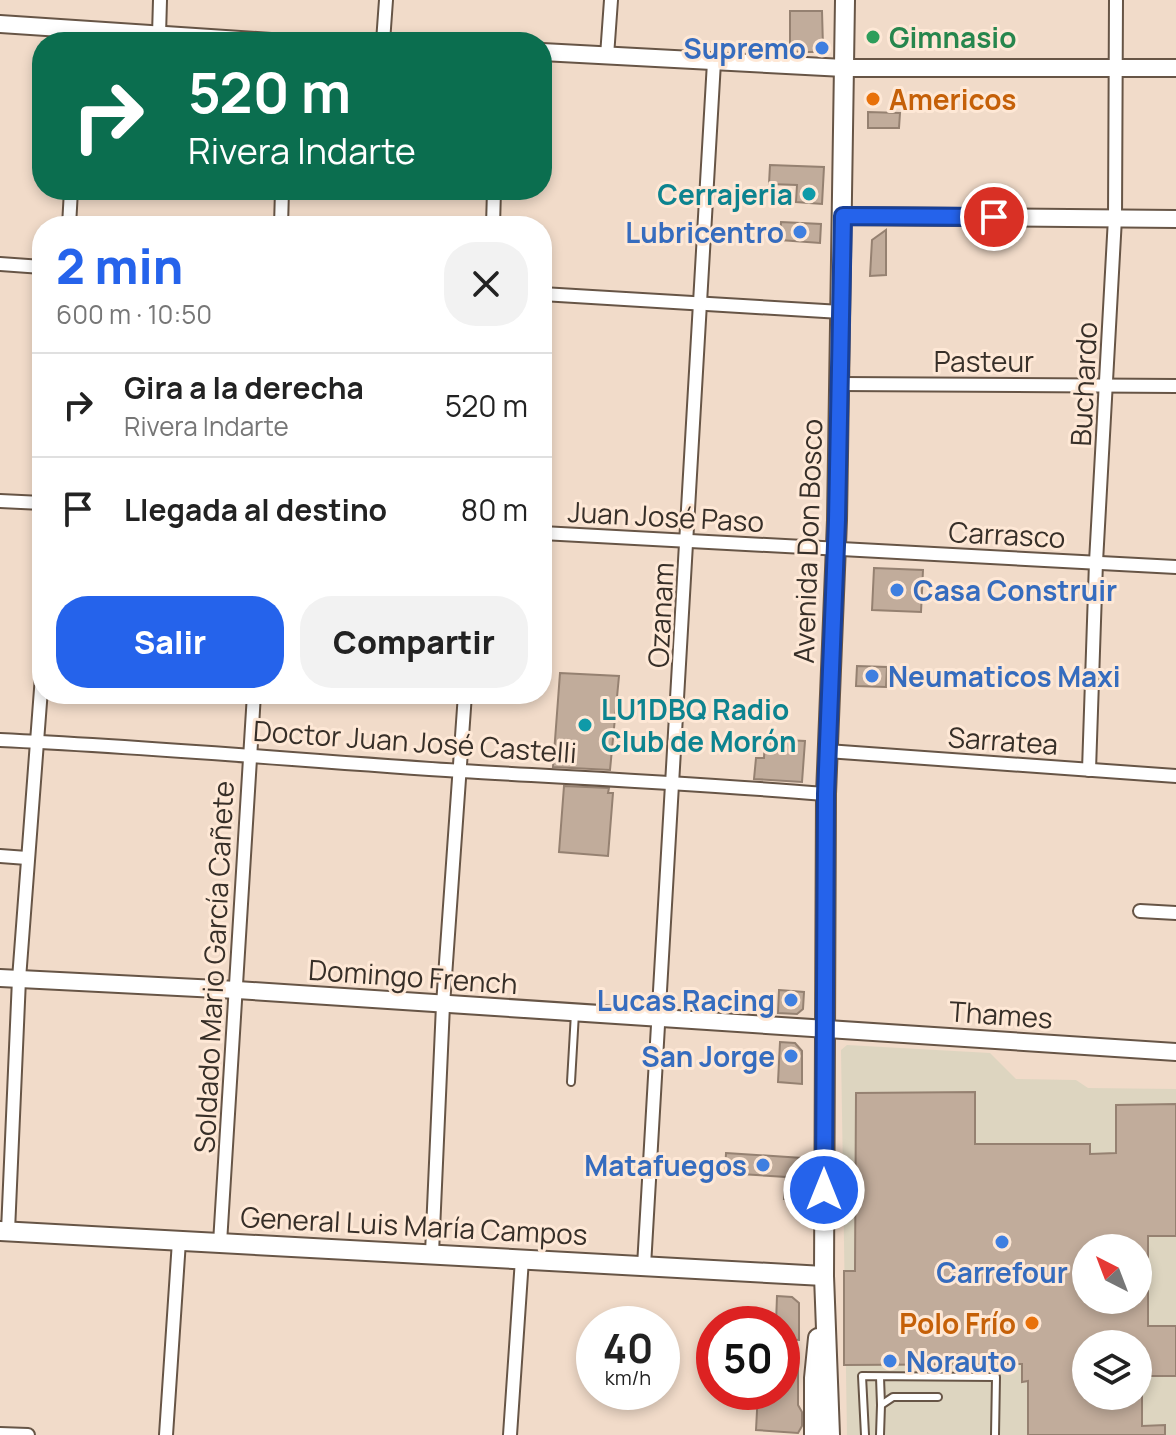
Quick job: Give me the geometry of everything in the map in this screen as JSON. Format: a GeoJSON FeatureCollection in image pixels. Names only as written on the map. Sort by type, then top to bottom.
{"type":"FeatureCollection","features":[{"type":"Feature","properties":{"kind":"main road","name":"Avenida Don Bosco"},"geometry":{"type":"LineString","coordinates":[[830,1435],[824,1276],[823,1029],[827,751],[840,384],[845,0]]}},
{"type":"Feature","properties":{"kind":"main road","name":"General Luis María Campos"},"geometry":{"type":"LineString","coordinates":[[4,1231],[824,1276]]}},
{"type":"Feature","properties":{"kind":"main road","name":"Avenida Don Bosco"},"geometry":{"type":"LineString","coordinates":[[814,1435],[814,1378],[824,1276]]}},
{"type":"Feature","properties":{"kind":"street"},"geometry":{"type":"LineString","coordinates":[[159,32],[160,0]]}},
{"type":"Feature","properties":{"kind":"street"},"geometry":{"type":"LineString","coordinates":[[384,32],[386,0]]}},
{"type":"Feature","properties":{"kind":"street"},"geometry":{"type":"LineString","coordinates":[[607,56],[611,0]]}},
{"type":"Feature","properties":{"kind":"street","name":"Buchardo"},"geometry":{"type":"LineString","coordinates":[[1089,770],[1096,562],[1115,218],[1116,0]]}},
{"type":"Feature","properties":{"kind":"street"},"geometry":{"type":"LineString","coordinates":[[0,24],[57,32]]}},
{"type":"Feature","properties":{"kind":"street"},"geometry":{"type":"LineString","coordinates":[[552,53],[844,68],[1176,68]]}},
{"type":"Feature","properties":{"kind":"street","name":"Ozanam"},"geometry":{"type":"LineString","coordinates":[[644,1266],[714,62]]}},
{"type":"Feature","properties":{"kind":"street"},"geometry":{"type":"LineString","coordinates":[[843,216],[1176,219]]}},
{"type":"Feature","properties":{"kind":"street"},"geometry":{"type":"LineString","coordinates":[[0,264],[32,266]]}},
{"type":"Feature","properties":{"kind":"street"},"geometry":{"type":"LineString","coordinates":[[552,295],[841,312]]}},
{"type":"Feature","properties":{"kind":"street","name":"Pasteur"},"geometry":{"type":"LineString","coordinates":[[840,384],[1176,386]]}},
{"type":"Feature","properties":{"kind":"street"},"geometry":{"type":"LineString","coordinates":[[0,501],[32,503]]}},
{"type":"Feature","properties":{"kind":"street","name":"Juan José Paso"},"geometry":{"type":"LineString","coordinates":[[552,533],[836,550]]}},
{"type":"Feature","properties":{"kind":"street","name":"Carrasco"},"geometry":{"type":"LineString","coordinates":[[836,550],[1176,567]]}},
{"type":"Feature","properties":{"kind":"street"},"geometry":{"type":"LineString","coordinates":[[4,1231],[27,858],[40,704]]}},
{"type":"Feature","properties":{"kind":"street","name":"Soldado Mario García Cañete"},"geometry":{"type":"LineString","coordinates":[[220,1243],[253,704]]}},
{"type":"Feature","properties":{"kind":"street"},"geometry":{"type":"LineString","coordinates":[[432,1253],[443,1005],[464,704]]}},
{"type":"Feature","properties":{"kind":"street","name":"Doctor Juan José Castelli"},"geometry":{"type":"LineString","coordinates":[[0,740],[250,754],[461,771],[674,781],[826,794]]}},
{"type":"Feature","properties":{"kind":"street","name":"Sarratea"},"geometry":{"type":"LineString","coordinates":[[827,751],[1176,776]]}},
{"type":"Feature","properties":{"kind":"street"},"geometry":{"type":"LineString","coordinates":[[0,856],[27,858]]}},
{"type":"Feature","properties":{"kind":"street"},"geometry":{"type":"LineString","coordinates":[[1140,911],[1176,913]]}},
{"type":"Feature","properties":{"kind":"street","name":"Domingo French"},"geometry":{"type":"LineString","coordinates":[[0,978],[237,990],[823,1029]]}},
{"type":"Feature","properties":{"kind":"street","name":"Thames"},"geometry":{"type":"LineString","coordinates":[[823,1029],[1176,1052]]}},
{"type":"Feature","properties":{"kind":"street"},"geometry":{"type":"LineString","coordinates":[[166,1435],[179,1241]]}},
{"type":"Feature","properties":{"kind":"street"},"geometry":{"type":"LineString","coordinates":[[510,1435],[522,1259]]}},
{"type":"Feature","properties":{"kind":"street"},"geometry":{"type":"LineString","coordinates":[[0,1434],[28,1435]]}},
{"type":"Feature","properties":{"kind":"lane"},"geometry":{"type":"LineString","coordinates":[[571,1082],[575,1013]]}},
{"type":"Feature","properties":{"kind":"lane"},"geometry":{"type":"LineString","coordinates":[[865,1435],[862,1376],[996,1377],[995,1435]]}},
{"type":"Feature","properties":{"kind":"lane"},"geometry":{"type":"LineString","coordinates":[[880,1377],[880,1435]]}},
{"type":"Feature","properties":{"kind":"lane"},"geometry":{"type":"LineString","coordinates":[[881,1405],[893,1397],[938,1397]]}},
{"type":"Feature","properties":{"kind":"shaded area","name":"Carrefour"},"geometry":{"type":"Polygon","coordinates":[[[847,1045],[990,1053],[1016,1079],[1076,1080],[1088,1088],[1176,1089],[1176,1435],[847,1435],[841,1050],[847,1045]]]}},
{"type":"Feature","properties":{"kind":"building"},"geometry":{"type":"Polygon","coordinates":[[[790,11],[822,11],[823,47],[815,52],[790,52],[790,11]]]}},
{"type":"Feature","properties":{"kind":"building"},"geometry":{"type":"Polygon","coordinates":[[[868,112],[900,113],[899,128],[868,128],[868,112]]]}},
{"type":"Feature","properties":{"kind":"building"},"geometry":{"type":"Polygon","coordinates":[[[770,165],[824,167],[822,204],[796,202],[797,185],[769,184],[770,165]]]}},
{"type":"Feature","properties":{"kind":"building","name":"Lubricentro"},"geometry":{"type":"Polygon","coordinates":[[[781,222],[821,224],[820,243],[780,240],[781,222]]]}},
{"type":"Feature","properties":{"kind":"building"},"geometry":{"type":"Polygon","coordinates":[[[886,230],[886,275],[870,276],[872,240],[886,230]]]}},
{"type":"Feature","properties":{"kind":"building","name":"Casa Construir"},"geometry":{"type":"Polygon","coordinates":[[[874,568],[923,570],[921,612],[872,610],[874,568]]]}},
{"type":"Feature","properties":{"kind":"building","name":"Neumaticos Maxi"},"geometry":{"type":"Polygon","coordinates":[[[857,666],[887,667],[886,687],[856,686],[857,666]]]}},
{"type":"Feature","properties":{"kind":"building","name":"LU1DBQ Radio Club de Morón"},"geometry":{"type":"Polygon","coordinates":[[[560,673],[619,676],[610,770],[553,767],[560,673]]]}},
{"type":"Feature","properties":{"kind":"building"},"geometry":{"type":"Polygon","coordinates":[[[765,739],[805,741],[802,782],[754,779],[756,758],[764,758],[765,739]]]}},
{"type":"Feature","properties":{"kind":"building"},"geometry":{"type":"Polygon","coordinates":[[[564,786],[609,788],[608,793],[613,793],[608,856],[559,852],[564,786]]]}},
{"type":"Feature","properties":{"kind":"building","name":"Lucas Racing"},"geometry":{"type":"Polygon","coordinates":[[[779,990],[804,992],[803,1009],[797,1014],[778,1013],[779,990]]]}},
{"type":"Feature","properties":{"kind":"building"},"geometry":{"type":"Polygon","coordinates":[[[780,1042],[795,1043],[802,1051],[802,1084],[778,1082],[780,1042]]]}},
{"type":"Feature","properties":{"kind":"building","name":"Carrefour"},"geometry":{"type":"Polygon","coordinates":[[[975,1092],[975,1144],[1090,1144],[1090,1154],[1116,1153],[1116,1105],[1176,1104],[1176,1236],[1072,1234],[1072,1314],[1148,1314],[1148,1326],[1176,1326],[1176,1376],[1152,1376],[1152,1330],[1072,1330],[1072,1410],[1142,1410],[1142,1426],[1165,1425],[1165,1435],[1028,1435],[1028,1381],[1022,1382],[1022,1364],[844,1365],[844,1271],[855,1271],[856,1093],[975,1092]]]}},
{"type":"Feature","properties":{"kind":"building","name":"Matafuegos"},"geometry":{"type":"Polygon","coordinates":[[[726,1153],[802,1158],[800,1187],[804,1188],[803,1200],[784,1199],[786,1177],[725,1173],[726,1153]]]}},
{"type":"Feature","properties":{"kind":"building"},"geometry":{"type":"Polygon","coordinates":[[[777,1296],[792,1297],[799,1303],[799,1306],[777,1306],[777,1296]]]}},
{"type":"Feature","properties":{"kind":"building"},"geometry":{"type":"Polygon","coordinates":[[[800,1408],[802,1412],[802,1426],[798,1433],[756,1430],[757,1410],[800,1408]]]}},
{"type":"Feature","properties":{"kind":"place","name":"Gimnasio"},"geometry":{"type":"Point","coordinates":[873,37]}},
{"type":"Feature","properties":{"kind":"place","name":"Supremo"},"geometry":{"type":"Point","coordinates":[822,48]}},
{"type":"Feature","properties":{"kind":"place","name":"Americos"},"geometry":{"type":"Point","coordinates":[873,99]}},
{"type":"Feature","properties":{"kind":"place","name":"Cerrajeria"},"geometry":{"type":"Point","coordinates":[809,194]}},
{"type":"Feature","properties":{"kind":"place","name":"Lubricentro"},"geometry":{"type":"Point","coordinates":[800,232]}},
{"type":"Feature","properties":{"kind":"place","name":"Casa Construir"},"geometry":{"type":"Point","coordinates":[897,590]}},
{"type":"Feature","properties":{"kind":"place","name":"Neumaticos Maxi"},"geometry":{"type":"Point","coordinates":[872,676]}},
{"type":"Feature","properties":{"kind":"place","name":"LU1DBQ Radio Club de Morón"},"geometry":{"type":"Point","coordinates":[585,725]}},
{"type":"Feature","properties":{"kind":"place","name":"Lucas Racing"},"geometry":{"type":"Point","coordinates":[791,1000]}},
{"type":"Feature","properties":{"kind":"place","name":"San Jorge"},"geometry":{"type":"Point","coordinates":[791,1056]}},
{"type":"Feature","properties":{"kind":"place","name":"Matafuegos"},"geometry":{"type":"Point","coordinates":[763,1165]}},
{"type":"Feature","properties":{"kind":"place","name":"Carrefour"},"geometry":{"type":"Point","coordinates":[1002,1242]}},
{"type":"Feature","properties":{"kind":"place","name":"Polo Frío"},"geometry":{"type":"Point","coordinates":[1032,1323]}},
{"type":"Feature","properties":{"kind":"place","name":"Norauto"},"geometry":{"type":"Point","coordinates":[890,1361]}},
{"type":"Feature","properties":{"kind":"route"},"geometry":{"type":"LineString","coordinates":[[824,1190],[826,794],[837,520],[843,216],[994,217]]}}]}
